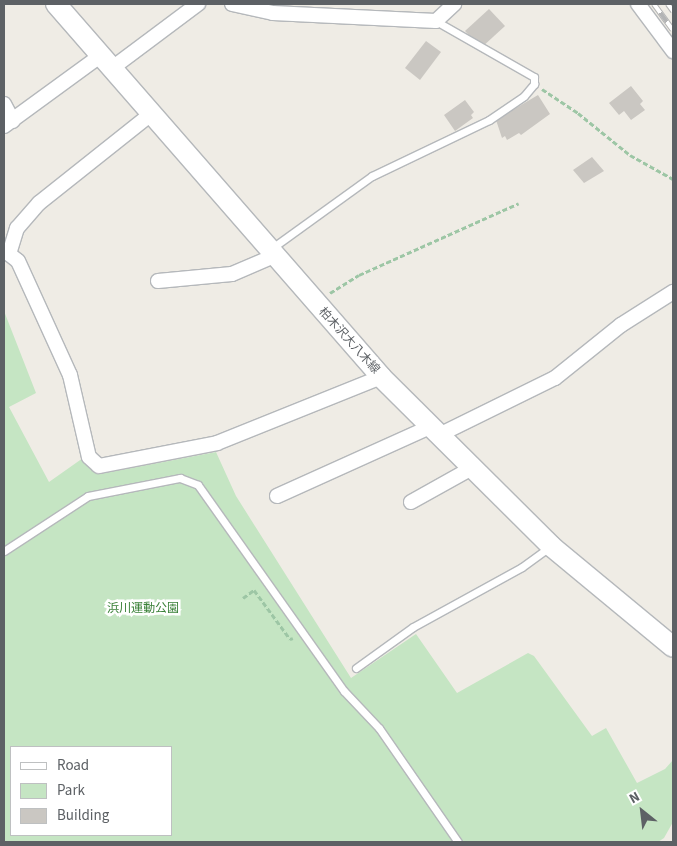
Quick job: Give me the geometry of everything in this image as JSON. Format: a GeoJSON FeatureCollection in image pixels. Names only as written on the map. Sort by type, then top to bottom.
{"type":"FeatureCollection","features":[{"type":"Feature","properties":{"kind":"main road","name":"柏木沢大八木線"},"geometry":{"type":"LineString","coordinates":[[56,4],[381,377],[551,546],[673,647]]}},
{"type":"Feature","properties":{"kind":"street"},"geometry":{"type":"LineString","coordinates":[[4,104],[9,124],[198,4]]}},
{"type":"Feature","properties":{"kind":"street"},"geometry":{"type":"LineString","coordinates":[[232,4],[273,13],[436,21],[454,4]]}},
{"type":"Feature","properties":{"kind":"street"},"geometry":{"type":"LineString","coordinates":[[638,4],[673,51]]}},
{"type":"Feature","properties":{"kind":"street"},"geometry":{"type":"LineString","coordinates":[[151,114],[39,203],[17,228],[7,253],[18,261],[70,375],[89,457],[100,466],[217,443],[381,377]]}},
{"type":"Feature","properties":{"kind":"street"},"geometry":{"type":"LineString","coordinates":[[158,281],[232,274],[272,253]]}},
{"type":"Feature","properties":{"kind":"street"},"geometry":{"type":"LineString","coordinates":[[277,496],[435,431],[555,378],[621,325],[673,292]]}},
{"type":"Feature","properties":{"kind":"street"},"geometry":{"type":"LineString","coordinates":[[411,502],[472,468]]}},
{"type":"Feature","properties":{"kind":"lane"},"geometry":{"type":"LineString","coordinates":[[272,253],[372,176],[489,120],[524,96],[534,84],[534,77],[436,21]]}},
{"type":"Feature","properties":{"kind":"lane"},"geometry":{"type":"LineString","coordinates":[[4,551],[88,496],[180,478],[198,485],[208,496],[274,595],[305,634],[344,691],[379,728],[458,842]]}},
{"type":"Feature","properties":{"kind":"lane"},"geometry":{"type":"LineString","coordinates":[[356,668],[413,627],[522,567],[551,546]]}},
{"type":"Feature","properties":{"kind":"path"},"geometry":{"type":"LineString","coordinates":[[534,84],[578,113],[630,155],[673,179]]}},
{"type":"Feature","properties":{"kind":"path"},"geometry":{"type":"LineString","coordinates":[[315,303],[359,275],[519,203]]}},
{"type":"Feature","properties":{"kind":"path"},"geometry":{"type":"LineString","coordinates":[[243,598],[254,590],[290,639],[305,634]]}},
{"type":"Feature","properties":{"kind":"green space","name":"浜川運動公園"},"geometry":{"type":"Polygon","coordinates":[[[4,311],[36,393],[9,407],[49,482],[83,458],[89,468],[100,474],[216,452],[236,496],[351,678],[416,634],[457,693],[528,653],[534,656],[592,736],[606,728],[637,783],[665,769],[673,760],[673,822],[664,838],[658,842],[4,842],[4,311]]]}},
{"type":"Feature","properties":{"kind":"building"},"geometry":{"type":"Polygon","coordinates":[[[489,9],[505,26],[481,48],[465,31],[489,9]]]}},
{"type":"Feature","properties":{"kind":"building"},"geometry":{"type":"Polygon","coordinates":[[[426,41],[441,52],[420,80],[405,68],[426,41]]]}},
{"type":"Feature","properties":{"kind":"building"},"geometry":{"type":"Polygon","coordinates":[[[631,86],[643,101],[640,104],[645,110],[631,120],[624,111],[619,115],[609,103],[631,86]]]}},
{"type":"Feature","properties":{"kind":"building"},"geometry":{"type":"Polygon","coordinates":[[[538,95],[550,114],[521,135],[519,133],[507,140],[505,136],[502,138],[496,120],[538,95]]]}},
{"type":"Feature","properties":{"kind":"building"},"geometry":{"type":"Polygon","coordinates":[[[465,100],[474,112],[471,115],[473,118],[455,131],[444,115],[465,100]]]}},
{"type":"Feature","properties":{"kind":"building"},"geometry":{"type":"Polygon","coordinates":[[[592,157],[604,171],[584,183],[573,170],[592,157]]]}},
{"type":"Feature","properties":{"kind":"railway"},"geometry":{"type":"LineString","coordinates":[[654,4],[673,30]]}},
{"type":"Feature","properties":{"kind":"railway"},"geometry":{"type":"LineString","coordinates":[[668,4],[673,11]]}}]}
